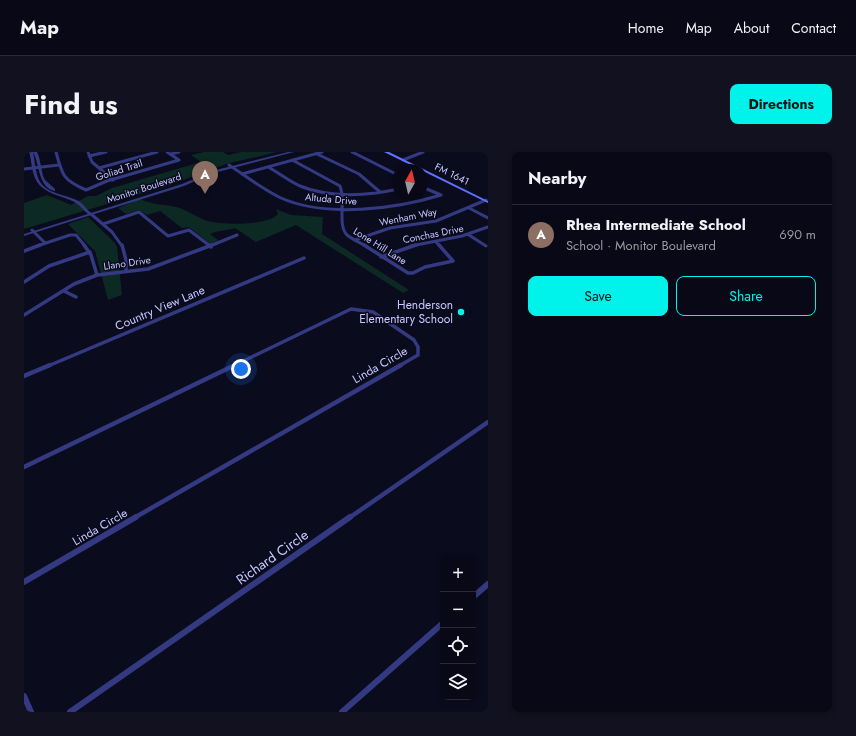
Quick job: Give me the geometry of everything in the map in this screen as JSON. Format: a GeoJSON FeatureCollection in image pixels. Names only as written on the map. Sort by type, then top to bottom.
{"type":"FeatureCollection","features":[{"type":"Feature","properties":{"kind":"main road","name":"FM 1641"},"geometry":{"type":"LineString","coordinates":[[386,152],[487,201]]}},
{"type":"Feature","properties":{"kind":"street"},"geometry":{"type":"LineString","coordinates":[[31,152],[38,182],[50,192],[77,202],[90,212]]}},
{"type":"Feature","properties":{"kind":"street"},"geometry":{"type":"LineString","coordinates":[[35,152],[41,177],[49,187],[78,201],[119,239],[124,246],[126,254],[126,271]]}},
{"type":"Feature","properties":{"kind":"street"},"geometry":{"type":"LineString","coordinates":[[24,169],[59,165],[56,152]]}},
{"type":"Feature","properties":{"kind":"street"},"geometry":{"type":"LineString","coordinates":[[106,152],[89,154],[92,162],[113,180]]}},
{"type":"Feature","properties":{"kind":"street"},"geometry":{"type":"LineString","coordinates":[[99,168],[157,152]]}},
{"type":"Feature","properties":{"kind":"street"},"geometry":{"type":"LineString","coordinates":[[168,152],[171,154],[179,152]]}},
{"type":"Feature","properties":{"kind":"street","name":"Monitor Boulevard"},"geometry":{"type":"LineString","coordinates":[[24,234],[90,212],[183,185],[230,166],[285,152]]}},
{"type":"Feature","properties":{"kind":"street","name":"Monitor Boulevard"},"geometry":{"type":"LineString","coordinates":[[230,166],[292,152]]}},
{"type":"Feature","properties":{"kind":"street"},"geometry":{"type":"LineString","coordinates":[[242,174],[294,161],[322,152]]}},
{"type":"Feature","properties":{"kind":"street"},"geometry":{"type":"LineString","coordinates":[[352,152],[392,172]]}},
{"type":"Feature","properties":{"kind":"street"},"geometry":{"type":"LineString","coordinates":[[402,160],[423,152]]}},
{"type":"Feature","properties":{"kind":"street"},"geometry":{"type":"LineString","coordinates":[[318,153],[364,177],[374,184],[380,192]]}},
{"type":"Feature","properties":{"kind":"street","name":"Goliad Trail"},"geometry":{"type":"LineString","coordinates":[[59,165],[61,174],[66,180],[88,190],[113,180],[179,160],[171,154]]}},
{"type":"Feature","properties":{"kind":"street"},"geometry":{"type":"LineString","coordinates":[[294,161],[334,182],[340,186],[343,193]]}},
{"type":"Feature","properties":{"kind":"street","name":"Altuda Drive"},"geometry":{"type":"LineString","coordinates":[[230,166],[288,201],[308,206],[362,210],[407,206],[426,200]]}},
{"type":"Feature","properties":{"kind":"street"},"geometry":{"type":"LineString","coordinates":[[268,167],[305,188],[362,194],[392,190]]}},
{"type":"Feature","properties":{"kind":"street","name":"Altuda Drive"},"geometry":{"type":"LineString","coordinates":[[428,190],[441,195],[428,199]]}},
{"type":"Feature","properties":{"kind":"street","name":"Lone Hill Lane"},"geometry":{"type":"LineString","coordinates":[[343,193],[343,230],[355,240],[410,274],[425,267],[453,261],[436,242]]}},
{"type":"Feature","properties":{"kind":"street","name":"Wenham Way"},"geometry":{"type":"LineString","coordinates":[[355,240],[390,228],[436,221],[487,201]]}},
{"type":"Feature","properties":{"kind":"street"},"geometry":{"type":"LineString","coordinates":[[468,208],[488,218]]}},
{"type":"Feature","properties":{"kind":"street"},"geometry":{"type":"LineString","coordinates":[[103,224],[139,212],[168,236],[189,230],[211,247]]}},
{"type":"Feature","properties":{"kind":"street","name":"Conchas Drive"},"geometry":{"type":"LineString","coordinates":[[382,257],[402,248],[469,235],[488,227]]}},
{"type":"Feature","properties":{"kind":"street"},"geometry":{"type":"LineString","coordinates":[[33,231],[45,243]]}},
{"type":"Feature","properties":{"kind":"street"},"geometry":{"type":"LineString","coordinates":[[24,251],[74,234],[90,252],[97,275]]}},
{"type":"Feature","properties":{"kind":"street","name":"Llano Drive"},"geometry":{"type":"LineString","coordinates":[[24,316],[74,284],[97,275],[155,268],[211,247],[237,235]]}},
{"type":"Feature","properties":{"kind":"street"},"geometry":{"type":"LineString","coordinates":[[469,235],[486,246]]}},
{"type":"Feature","properties":{"kind":"street"},"geometry":{"type":"LineString","coordinates":[[24,282],[49,266],[90,252]]}},
{"type":"Feature","properties":{"kind":"street","name":"Country View Lane"},"geometry":{"type":"LineString","coordinates":[[24,376],[304,258]]}},
{"type":"Feature","properties":{"kind":"street"},"geometry":{"type":"LineString","coordinates":[[64,291],[76,297]]}},
{"type":"Feature","properties":{"kind":"street","name":"Linda Circle"},"geometry":{"type":"LineString","coordinates":[[24,467],[351,309],[373,312],[414,340],[418,347],[418,355],[24,582]]}},
{"type":"Feature","properties":{"kind":"street","name":"Richard Circle"},"geometry":{"type":"LineString","coordinates":[[70,712],[488,422]]}},
{"type":"Feature","properties":{"kind":"street"},"geometry":{"type":"LineString","coordinates":[[476,594],[488,584]]}},
{"type":"Feature","properties":{"kind":"street"},"geometry":{"type":"LineString","coordinates":[[342,712],[440,626]]}},
{"type":"Feature","properties":{"kind":"street"},"geometry":{"type":"LineString","coordinates":[[24,696],[31,712]]}},
{"type":"Feature","properties":{"kind":"green space"},"geometry":{"type":"Polygon","coordinates":[[[204,152],[223,152],[228,155],[241,152],[277,152],[226,164],[170,185],[24,229],[24,203],[47,195],[71,205],[88,196],[96,196],[112,188],[201,162],[191,155],[204,152]]]}},
{"type":"Feature","properties":{"kind":"green space"},"geometry":{"type":"Polygon","coordinates":[[[140,199],[176,207],[207,221],[233,224],[265,221],[278,214],[276,209],[291,215],[323,217],[322,234],[409,290],[403,293],[296,225],[256,242],[235,228],[216,232],[210,234],[219,241],[210,244],[189,227],[182,228],[160,211],[147,215],[139,210],[126,214],[118,208],[140,199]]]}},
{"type":"Feature","properties":{"kind":"green space"},"geometry":{"type":"Polygon","coordinates":[[[88,217],[114,242],[117,247],[122,295],[108,300],[95,251],[68,224],[88,217]]]}},
{"type":"Feature","properties":{"kind":"place","name":"Rhea Intermediate School"},"geometry":{"type":"Point","coordinates":[205,194]}},
{"type":"Feature","properties":{"kind":"place","name":"Henderson Elementary School"},"geometry":{"type":"Point","coordinates":[461,312]}}]}
